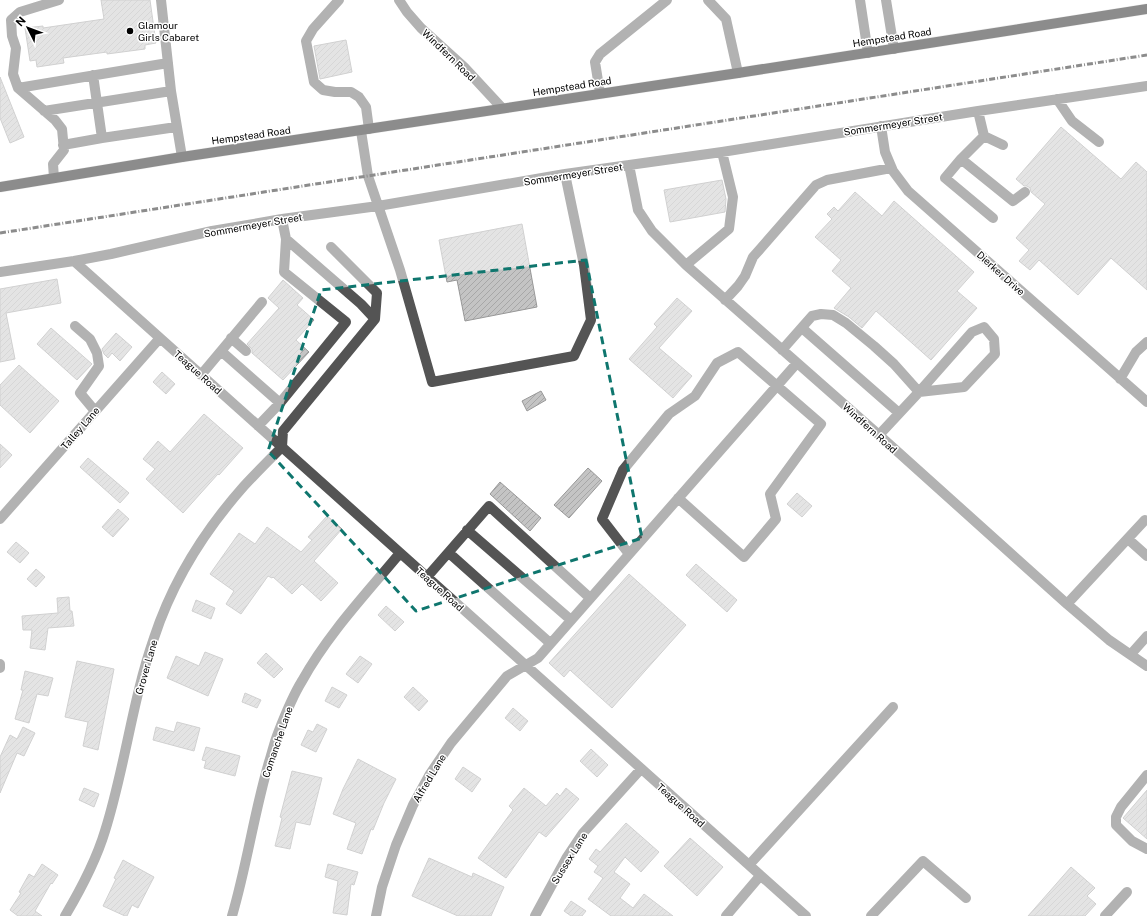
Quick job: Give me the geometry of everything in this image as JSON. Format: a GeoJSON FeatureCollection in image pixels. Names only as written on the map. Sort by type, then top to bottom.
{"type":"FeatureCollection","features":[{"type":"Feature","properties":{"kind":"main road","name":"Hempstead Road"},"geometry":{"type":"LineString","coordinates":[[0,187],[182,157],[738,73],[1147,9]]}},
{"type":"Feature","properties":{"kind":"street"},"geometry":{"type":"LineString","coordinates":[[54,178],[53,164],[64,150],[62,128],[55,120],[18,88],[13,74],[16,48],[12,36],[11,20],[20,12],[59,0]]}},
{"type":"Feature","properties":{"kind":"street"},"geometry":{"type":"LineString","coordinates":[[161,0],[171,91],[182,157]]}},
{"type":"Feature","properties":{"kind":"street"},"geometry":{"type":"LineString","coordinates":[[339,0],[313,29],[306,41],[314,82],[323,90],[351,92],[359,97],[366,106],[365,130],[368,176],[400,270],[432,382],[574,356],[591,320],[584,265],[566,174]]}},
{"type":"Feature","properties":{"kind":"street","name":"Windfern Road"},"geometry":{"type":"LineString","coordinates":[[399,0],[421,28],[464,67],[502,108]]}},
{"type":"Feature","properties":{"kind":"street"},"geometry":{"type":"LineString","coordinates":[[600,93],[595,62],[600,54],[667,0]]}},
{"type":"Feature","properties":{"kind":"street"},"geometry":{"type":"LineString","coordinates":[[708,0],[726,19],[738,73]]}},
{"type":"Feature","properties":{"kind":"street"},"geometry":{"type":"LineString","coordinates":[[860,0],[868,53]]}},
{"type":"Feature","properties":{"kind":"street"},"geometry":{"type":"LineString","coordinates":[[886,0],[894,49]]}},
{"type":"Feature","properties":{"kind":"street"},"geometry":{"type":"LineString","coordinates":[[18,88],[168,63]]}},
{"type":"Feature","properties":{"kind":"street"},"geometry":{"type":"LineString","coordinates":[[93,76],[102,138]]}},
{"type":"Feature","properties":{"kind":"street","name":"Sommermeyer Street"},"geometry":{"type":"LineString","coordinates":[[0,272],[74,261],[282,219],[378,206],[566,174],[722,152],[881,126],[1147,86]]}},
{"type":"Feature","properties":{"kind":"street"},"geometry":{"type":"LineString","coordinates":[[44,111],[171,91]]}},
{"type":"Feature","properties":{"kind":"street"},"geometry":{"type":"LineString","coordinates":[[1057,99],[1072,121],[1099,142]]}},
{"type":"Feature","properties":{"kind":"street"},"geometry":{"type":"LineString","coordinates":[[978,111],[984,136],[1002,145]]}},
{"type":"Feature","properties":{"kind":"street"},"geometry":{"type":"LineString","coordinates":[[63,145],[176,126]]}},
{"type":"Feature","properties":{"kind":"street","name":"Dierker Drive"},"geometry":{"type":"LineString","coordinates":[[881,126],[885,152],[891,168],[908,191],[1147,402]]}},
{"type":"Feature","properties":{"kind":"street"},"geometry":{"type":"LineString","coordinates":[[984,136],[961,159],[945,178],[992,218]]}},
{"type":"Feature","properties":{"kind":"street"},"geometry":{"type":"LineString","coordinates":[[686,265],[729,229],[733,197],[722,152]]}},
{"type":"Feature","properties":{"kind":"street"},"geometry":{"type":"LineString","coordinates":[[961,159],[1013,202],[1025,192]]}},
{"type":"Feature","properties":{"kind":"street","name":"Windfern Road"},"geometry":{"type":"LineString","coordinates":[[629,165],[638,210],[652,231],[686,265],[879,435],[1067,604],[1109,640],[1147,666]]}},
{"type":"Feature","properties":{"kind":"street"},"geometry":{"type":"LineString","coordinates":[[725,300],[745,276],[753,257],[816,185],[827,180],[891,168]]}},
{"type":"Feature","properties":{"kind":"street"},"geometry":{"type":"LineString","coordinates":[[258,426],[280,403],[346,322],[284,272],[286,239],[282,219]]}},
{"type":"Feature","properties":{"kind":"street"},"geometry":{"type":"LineString","coordinates":[[286,239],[361,304],[375,319]]}},
{"type":"Feature","properties":{"kind":"street"},"geometry":{"type":"LineString","coordinates":[[282,448],[283,431],[375,319],[377,294],[331,247]]}},
{"type":"Feature","properties":{"kind":"street","name":"Teague Road"},"geometry":{"type":"LineString","coordinates":[[74,261],[806,916]]}},
{"type":"Feature","properties":{"kind":"street"},"geometry":{"type":"LineString","coordinates":[[201,375],[262,302]]}},
{"type":"Feature","properties":{"kind":"street"},"geometry":{"type":"LineString","coordinates":[[782,350],[812,316],[821,314],[833,315],[846,323],[874,346],[894,364],[919,392]]}},
{"type":"Feature","properties":{"kind":"street"},"geometry":{"type":"LineString","coordinates":[[74,326],[90,339],[97,353],[99,366],[80,393],[95,411]]}},
{"type":"Feature","properties":{"kind":"street"},"geometry":{"type":"LineString","coordinates":[[879,435],[972,332],[984,327],[994,339],[995,354],[964,387],[919,392]]}},
{"type":"Feature","properties":{"kind":"street"},"geometry":{"type":"LineString","coordinates":[[802,328],[900,413]]}},
{"type":"Feature","properties":{"kind":"street","name":"Talley Lane"},"geometry":{"type":"LineString","coordinates":[[0,519],[160,338]]}},
{"type":"Feature","properties":{"kind":"street"},"geometry":{"type":"LineString","coordinates":[[231,338],[246,351]]}},
{"type":"Feature","properties":{"kind":"street"},"geometry":{"type":"LineString","coordinates":[[1120,379],[1136,352],[1147,342]]}},
{"type":"Feature","properties":{"kind":"street"},"geometry":{"type":"LineString","coordinates":[[221,351],[280,403]]}},
{"type":"Feature","properties":{"kind":"street"},"geometry":{"type":"LineString","coordinates":[[629,554],[602,519],[623,470],[669,414],[695,396],[717,363],[738,352],[821,424],[770,494],[776,519],[744,557],[678,498]]}},
{"type":"Feature","properties":{"kind":"street","name":"Alfred Lane"},"geometry":{"type":"LineString","coordinates":[[376,916],[382,887],[396,845],[412,805],[430,774],[451,743],[507,676],[538,658],[797,363]]}},
{"type":"Feature","properties":{"kind":"street","name":"Grover Lane"},"geometry":{"type":"LineString","coordinates":[[65,916],[84,883],[104,833],[116,795],[137,696],[145,666],[154,638],[172,595],[181,576],[203,539],[222,512],[244,486],[282,448]]}},
{"type":"Feature","properties":{"kind":"street"},"geometry":{"type":"LineString","coordinates":[[427,577],[489,506],[590,598]]}},
{"type":"Feature","properties":{"kind":"street"},"geometry":{"type":"LineString","coordinates":[[1067,604],[1146,520]]}},
{"type":"Feature","properties":{"kind":"street"},"geometry":{"type":"LineString","coordinates":[[467,530],[571,620]]}},
{"type":"Feature","properties":{"kind":"street"},"geometry":{"type":"LineString","coordinates":[[1128,539],[1147,556]]}},
{"type":"Feature","properties":{"kind":"street","name":"Comanche Lane"},"geometry":{"type":"LineString","coordinates":[[232,916],[238,897],[261,788],[277,735],[290,704],[302,680],[320,652],[345,618],[400,553]]}},
{"type":"Feature","properties":{"kind":"street"},"geometry":{"type":"LineString","coordinates":[[448,553],[550,643]]}},
{"type":"Feature","properties":{"kind":"street"},"geometry":{"type":"LineString","coordinates":[[1131,654],[1147,636]]}},
{"type":"Feature","properties":{"kind":"street"},"geometry":{"type":"LineString","coordinates":[[748,865],[893,707]]}},
{"type":"Feature","properties":{"kind":"street","name":"Sussex Lane"},"geometry":{"type":"LineString","coordinates":[[535,916],[566,857],[583,833],[641,769]]}},
{"type":"Feature","properties":{"kind":"street"},"geometry":{"type":"LineString","coordinates":[[1147,776],[1121,806],[1116,817],[1116,825],[1132,841],[1147,849]]}},
{"type":"Feature","properties":{"kind":"street"},"geometry":{"type":"LineString","coordinates":[[871,916],[923,861],[966,898]]}},
{"type":"Feature","properties":{"kind":"street"},"geometry":{"type":"LineString","coordinates":[[726,916],[760,876]]}},
{"type":"Feature","properties":{"kind":"street"},"geometry":{"type":"LineString","coordinates":[[1105,916],[1127,892]]}},
{"type":"Feature","properties":{"kind":"highlighted area"},"geometry":{"type":"Polygon","coordinates":[[[586,260],[642,538],[416,611],[268,451],[321,290],[586,260]]]}},
{"type":"Feature","properties":{"kind":"building"},"geometry":{"type":"Polygon","coordinates":[[[101,0],[150,0],[156,43],[145,45],[145,49],[63,58],[64,63],[37,67],[36,60],[30,61],[25,28],[43,26],[43,28],[104,19],[101,0]]]}},
{"type":"Feature","properties":{"kind":"building"},"geometry":{"type":"Polygon","coordinates":[[[346,40],[352,72],[320,79],[314,46],[346,40]]]}},
{"type":"Feature","properties":{"kind":"building"},"geometry":{"type":"Polygon","coordinates":[[[0,77],[24,137],[10,143],[0,118],[0,77]]]}},
{"type":"Feature","properties":{"kind":"building"},"geometry":{"type":"Polygon","coordinates":[[[1061,127],[1121,179],[1136,162],[1147,172],[1147,290],[1111,258],[1078,295],[1039,260],[1030,270],[1019,261],[1029,250],[1016,238],[1045,204],[1031,192],[1030,188],[1024,186],[1016,179],[1061,127]]]}},
{"type":"Feature","properties":{"kind":"building"},"geometry":{"type":"Polygon","coordinates":[[[722,180],[726,199],[725,212],[670,222],[664,190],[722,180]]]}},
{"type":"Feature","properties":{"kind":"building"},"geometry":{"type":"Polygon","coordinates":[[[855,192],[882,216],[894,201],[974,272],[957,291],[977,308],[931,360],[876,311],[862,328],[849,317],[834,308],[851,288],[832,271],[841,260],[815,237],[832,219],[827,214],[834,207],[838,211],[855,192]]]}},
{"type":"Feature","properties":{"kind":"building"},"geometry":{"type":"Polygon","coordinates":[[[522,224],[537,307],[465,321],[457,280],[447,282],[439,240],[522,224]]]}},
{"type":"Feature","properties":{"kind":"building"},"geometry":{"type":"Polygon","coordinates":[[[57,279],[61,303],[6,313],[15,359],[0,362],[0,289],[57,279]]]}},
{"type":"Feature","properties":{"kind":"building"},"geometry":{"type":"Polygon","coordinates":[[[283,280],[303,298],[297,305],[314,320],[296,340],[309,352],[283,380],[252,353],[252,349],[247,344],[279,308],[268,298],[283,280]]]}},
{"type":"Feature","properties":{"kind":"building"},"geometry":{"type":"Polygon","coordinates":[[[677,298],[692,311],[659,348],[692,376],[673,398],[629,359],[657,327],[654,324],[677,298]]]}},
{"type":"Feature","properties":{"kind":"building"},"geometry":{"type":"Polygon","coordinates":[[[51,328],[92,364],[77,380],[37,344],[51,328]]]}},
{"type":"Feature","properties":{"kind":"building"},"geometry":{"type":"Polygon","coordinates":[[[116,333],[132,347],[120,361],[112,353],[108,358],[102,349],[116,333]]]}},
{"type":"Feature","properties":{"kind":"building"},"geometry":{"type":"Polygon","coordinates":[[[19,365],[59,401],[30,433],[0,405],[0,385],[19,365]]]}},
{"type":"Feature","properties":{"kind":"building"},"geometry":{"type":"Polygon","coordinates":[[[162,372],[175,384],[166,394],[153,382],[162,372]]]}},
{"type":"Feature","properties":{"kind":"building"},"geometry":{"type":"Polygon","coordinates":[[[541,391],[546,400],[527,411],[522,401],[541,391]]]}},
{"type":"Feature","properties":{"kind":"building"},"geometry":{"type":"Polygon","coordinates":[[[204,414],[243,448],[183,513],[146,479],[155,469],[143,459],[158,441],[170,452],[204,414]]]}},
{"type":"Feature","properties":{"kind":"building"},"geometry":{"type":"Polygon","coordinates":[[[0,444],[12,455],[0,468],[0,444]]]}},
{"type":"Feature","properties":{"kind":"building"},"geometry":{"type":"Polygon","coordinates":[[[88,458],[129,493],[120,503],[80,467],[88,458]]]}},
{"type":"Feature","properties":{"kind":"building"},"geometry":{"type":"Polygon","coordinates":[[[588,468],[602,481],[569,518],[554,505],[588,468]]]}},
{"type":"Feature","properties":{"kind":"building"},"geometry":{"type":"Polygon","coordinates":[[[500,482],[541,518],[530,531],[490,494],[500,482]]]}},
{"type":"Feature","properties":{"kind":"building"},"geometry":{"type":"Polygon","coordinates":[[[797,493],[812,506],[802,517],[787,504],[797,493]]]}},
{"type":"Feature","properties":{"kind":"building"},"geometry":{"type":"Polygon","coordinates":[[[118,509],[129,519],[113,537],[102,527],[118,509]]]}},
{"type":"Feature","properties":{"kind":"building"},"geometry":{"type":"Polygon","coordinates":[[[327,516],[342,529],[314,561],[338,583],[321,601],[302,584],[292,594],[273,577],[268,576],[241,614],[226,604],[234,591],[210,574],[239,533],[255,544],[267,527],[301,552],[312,540],[308,537],[327,516]]]}},
{"type":"Feature","properties":{"kind":"building"},"geometry":{"type":"Polygon","coordinates":[[[16,542],[29,553],[20,563],[7,552],[16,542]]]}},
{"type":"Feature","properties":{"kind":"building"},"geometry":{"type":"Polygon","coordinates":[[[696,564],[737,600],[727,612],[686,575],[696,564]]]}},
{"type":"Feature","properties":{"kind":"building"},"geometry":{"type":"Polygon","coordinates":[[[36,569],[45,577],[36,587],[27,579],[36,569]]]}},
{"type":"Feature","properties":{"kind":"building"},"geometry":{"type":"Polygon","coordinates":[[[629,574],[686,625],[612,708],[570,670],[564,677],[549,663],[629,574]]]}},
{"type":"Feature","properties":{"kind":"building"},"geometry":{"type":"Polygon","coordinates":[[[69,597],[70,611],[72,611],[74,626],[48,628],[45,650],[30,648],[32,630],[23,630],[22,616],[58,613],[57,598],[69,597]]]}},
{"type":"Feature","properties":{"kind":"building"},"geometry":{"type":"Polygon","coordinates":[[[196,600],[215,608],[211,619],[192,611],[196,600]]]}},
{"type":"Feature","properties":{"kind":"building"},"geometry":{"type":"Polygon","coordinates":[[[386,606],[404,622],[395,631],[378,615],[386,606]]]}},
{"type":"Feature","properties":{"kind":"building"},"geometry":{"type":"Polygon","coordinates":[[[205,652],[223,659],[208,696],[167,678],[176,656],[199,666],[205,652]]]}},
{"type":"Feature","properties":{"kind":"building"},"geometry":{"type":"Polygon","coordinates":[[[266,653],[283,669],[274,678],[257,663],[266,653]]]}},
{"type":"Feature","properties":{"kind":"building"},"geometry":{"type":"Polygon","coordinates":[[[360,656],[372,664],[358,683],[346,674],[360,656]]]}},
{"type":"Feature","properties":{"kind":"building"},"geometry":{"type":"Polygon","coordinates":[[[77,661],[114,669],[98,750],[83,746],[88,722],[65,717],[77,661]]]}},
{"type":"Feature","properties":{"kind":"building"},"geometry":{"type":"Polygon","coordinates":[[[25,671],[53,678],[48,696],[37,694],[29,723],[15,719],[23,690],[21,690],[25,671]]]}},
{"type":"Feature","properties":{"kind":"building"},"geometry":{"type":"Polygon","coordinates":[[[332,687],[347,695],[339,708],[325,701],[332,687]]]}},
{"type":"Feature","properties":{"kind":"building"},"geometry":{"type":"Polygon","coordinates":[[[413,687],[428,701],[419,711],[404,697],[413,687]]]}},
{"type":"Feature","properties":{"kind":"building"},"geometry":{"type":"Polygon","coordinates":[[[245,693],[261,700],[257,708],[242,702],[245,693]]]}},
{"type":"Feature","properties":{"kind":"building"},"geometry":{"type":"Polygon","coordinates":[[[513,708],[528,721],[520,731],[505,718],[513,708]]]}},
{"type":"Feature","properties":{"kind":"building"},"geometry":{"type":"Polygon","coordinates":[[[177,722],[200,728],[194,751],[153,740],[156,727],[174,732],[177,722]]]}},
{"type":"Feature","properties":{"kind":"building"},"geometry":{"type":"Polygon","coordinates":[[[317,724],[327,729],[316,752],[301,745],[308,730],[313,732],[317,724]]]}},
{"type":"Feature","properties":{"kind":"building"},"geometry":{"type":"Polygon","coordinates":[[[23,727],[35,733],[24,756],[17,753],[0,793],[0,757],[10,735],[17,739],[23,727]]]}},
{"type":"Feature","properties":{"kind":"building"},"geometry":{"type":"Polygon","coordinates":[[[206,747],[240,756],[235,776],[204,768],[206,761],[202,760],[206,747]]]}},
{"type":"Feature","properties":{"kind":"building"},"geometry":{"type":"Polygon","coordinates":[[[591,749],[608,765],[597,777],[580,761],[591,749]]]}},
{"type":"Feature","properties":{"kind":"building"},"geometry":{"type":"Polygon","coordinates":[[[358,759],[396,779],[373,830],[371,829],[362,854],[347,849],[356,823],[333,814],[343,789],[358,759]]]}},
{"type":"Feature","properties":{"kind":"building"},"geometry":{"type":"Polygon","coordinates":[[[463,767],[481,779],[472,792],[455,779],[463,767]]]}},
{"type":"Feature","properties":{"kind":"building"},"geometry":{"type":"Polygon","coordinates":[[[292,771],[322,778],[310,825],[296,822],[290,849],[275,846],[282,818],[280,817],[292,771]]]}},
{"type":"Feature","properties":{"kind":"building"},"geometry":{"type":"Polygon","coordinates":[[[84,788],[99,794],[94,807],[79,800],[84,788]]]}},
{"type":"Feature","properties":{"kind":"building"},"geometry":{"type":"Polygon","coordinates":[[[524,788],[546,806],[557,793],[560,796],[566,788],[579,799],[546,837],[539,832],[506,878],[478,858],[513,810],[509,806],[524,788]]]}},
{"type":"Feature","properties":{"kind":"building"},"geometry":{"type":"Polygon","coordinates":[[[1147,790],[1147,839],[1123,818],[1147,790]]]}},
{"type":"Feature","properties":{"kind":"building"},"geometry":{"type":"Polygon","coordinates":[[[626,823],[659,852],[641,872],[625,857],[614,872],[630,884],[620,898],[633,908],[644,894],[673,916],[611,916],[588,899],[603,878],[594,872],[598,866],[589,859],[596,849],[600,852],[626,823]]]}},
{"type":"Feature","properties":{"kind":"building"},"geometry":{"type":"Polygon","coordinates":[[[690,838],[723,867],[697,896],[664,866],[690,838]]]}},
{"type":"Feature","properties":{"kind":"building"},"geometry":{"type":"Polygon","coordinates":[[[429,858],[472,877],[473,873],[504,887],[491,916],[458,916],[412,896],[429,858]]]}},
{"type":"Feature","properties":{"kind":"building"},"geometry":{"type":"Polygon","coordinates":[[[123,860],[154,877],[138,908],[132,905],[127,916],[103,906],[123,860]]]}},
{"type":"Feature","properties":{"kind":"building"},"geometry":{"type":"Polygon","coordinates":[[[42,864],[58,875],[52,884],[51,883],[35,911],[42,916],[18,916],[10,910],[21,893],[19,892],[29,874],[34,877],[42,864]]]}},
{"type":"Feature","properties":{"kind":"building"},"geometry":{"type":"Polygon","coordinates":[[[328,864],[358,872],[354,885],[351,884],[347,915],[333,913],[338,881],[325,877],[328,864]]]}},
{"type":"Feature","properties":{"kind":"building"},"geometry":{"type":"Polygon","coordinates":[[[1071,867],[1095,888],[1087,896],[1096,904],[1085,916],[1028,916],[1071,867]]]}},
{"type":"Feature","properties":{"kind":"building"},"geometry":{"type":"Polygon","coordinates":[[[571,901],[586,911],[582,916],[571,916],[564,911],[571,901]]]}},
{"type":"Feature","properties":{"kind":"railway"},"geometry":{"type":"LineString","coordinates":[[0,233],[1147,55]]}},
{"type":"Feature","properties":{"kind":"place","name":"Glamour Girls Cabaret"},"geometry":{"type":"Point","coordinates":[130,31]}}]}
